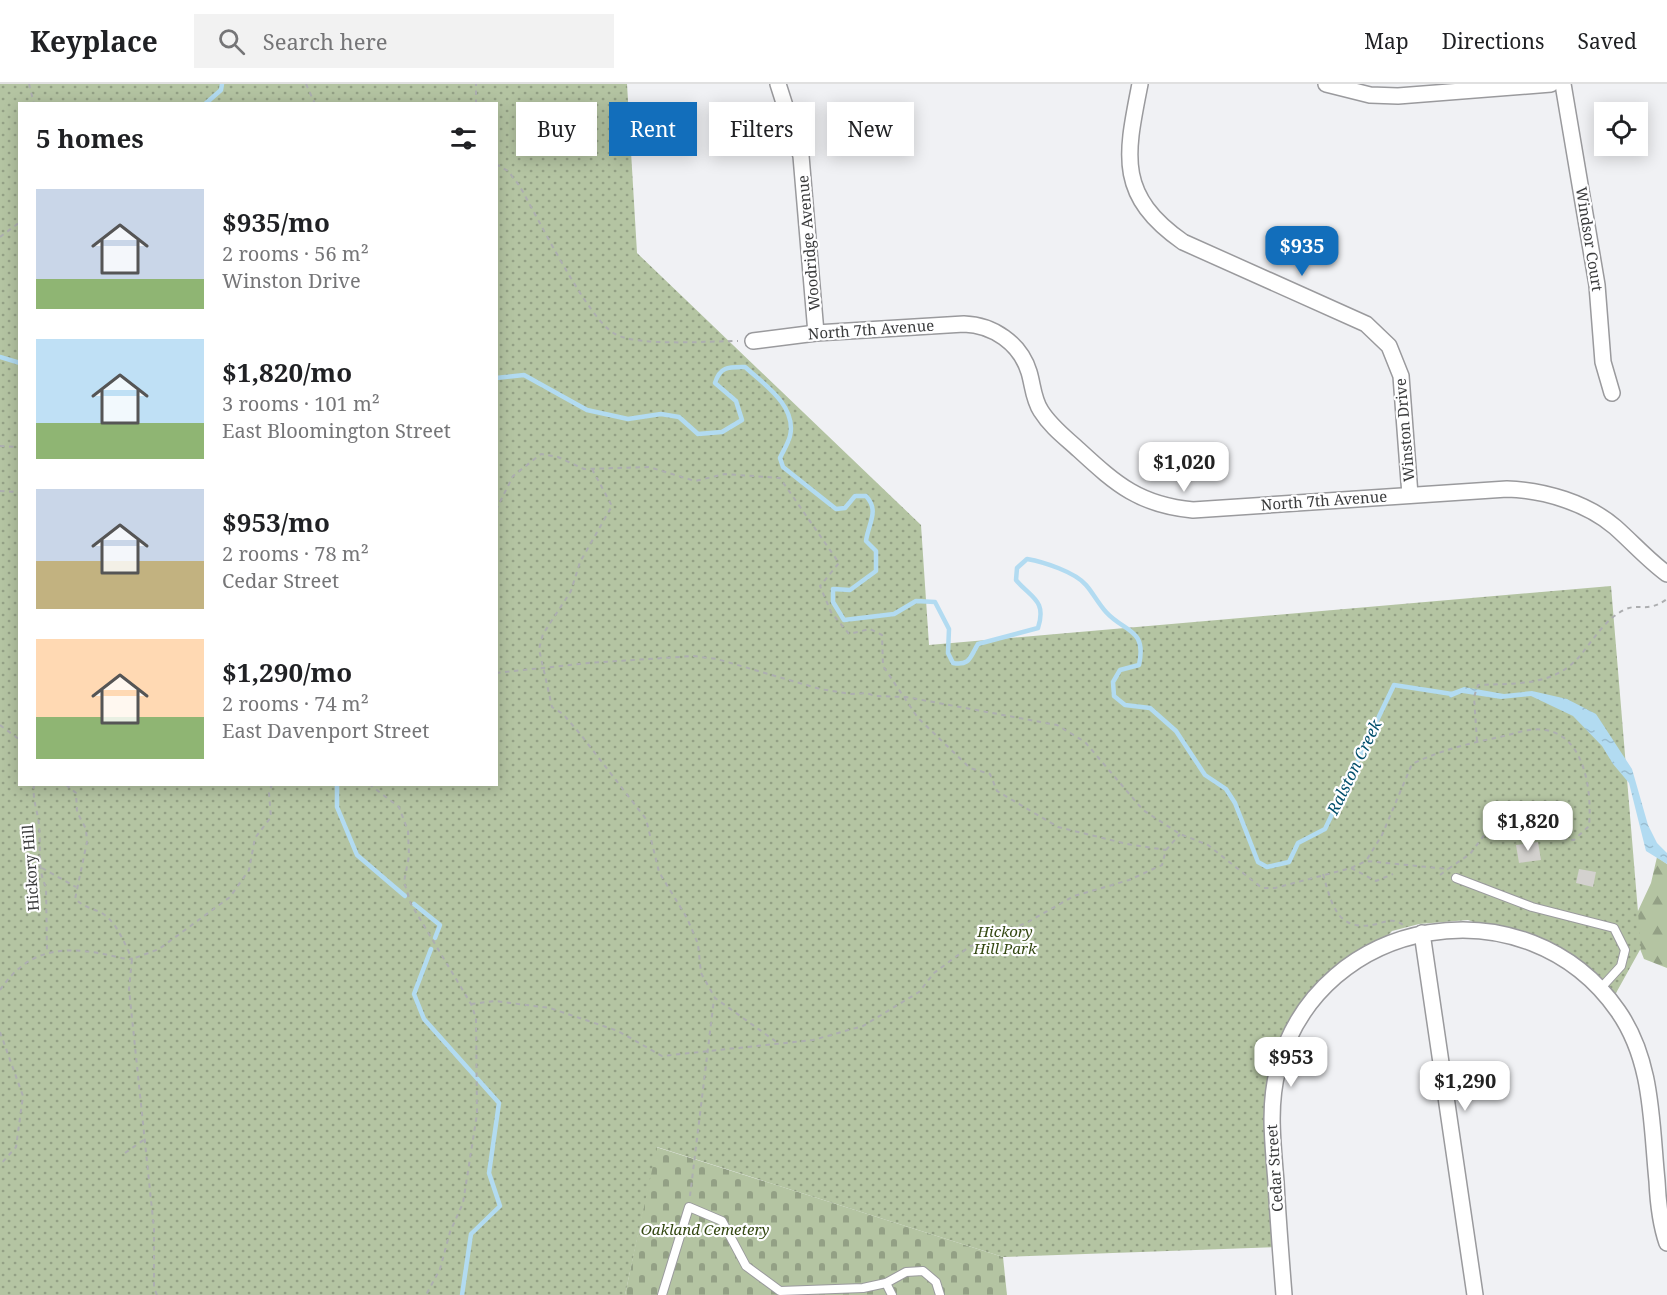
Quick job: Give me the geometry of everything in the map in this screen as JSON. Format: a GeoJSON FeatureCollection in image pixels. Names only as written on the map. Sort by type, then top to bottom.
{"type":"FeatureCollection","features":[{"type":"Feature","properties":{"kind":"street","name":"Woodridge Avenue"},"geometry":{"type":"LineString","coordinates":[[778,84],[801,156],[816,333]]}},
{"type":"Feature","properties":{"kind":"street","name":"Winston Drive"},"geometry":{"type":"LineString","coordinates":[[1140,84],[1131,125],[1129,161],[1137,189],[1150,214],[1166,230],[1183,242],[1366,324],[1389,346],[1401,376],[1410,495]]}},
{"type":"Feature","properties":{"kind":"street"},"geometry":{"type":"LineString","coordinates":[[1326,84],[1370,95],[1398,96],[1551,84]]}},
{"type":"Feature","properties":{"kind":"street","name":"Windsor Court"},"geometry":{"type":"LineString","coordinates":[[1563,84],[1597,285],[1604,363],[1612,393]]}},
{"type":"Feature","properties":{"kind":"street","name":"North 7th Avenue"},"geometry":{"type":"LineString","coordinates":[[753,341],[816,333],[964,324],[987,327],[1014,345],[1023,359],[1033,393],[1049,423],[1119,486],[1150,502],[1171,508],[1193,510],[1507,489],[1547,494],[1593,512],[1614,526],[1667,574]]}},
{"type":"Feature","properties":{"kind":"street","name":"Cedar Street"},"geometry":{"type":"LineString","coordinates":[[1284,1295],[1272,1120],[1276,1077],[1287,1044],[1304,1014],[1331,981],[1373,951],[1417,934],[1468,929],[1520,938],[1567,961],[1600,989],[1618,1011],[1632,1034],[1648,1084],[1660,1215],[1667,1243]]}},
{"type":"Feature","properties":{"kind":"street"},"geometry":{"type":"LineString","coordinates":[[1417,934],[1475,1295]]}},
{"type":"Feature","properties":{"kind":"lane"},"geometry":{"type":"LineString","coordinates":[[1456,878],[1532,907],[1614,928],[1625,950],[1621,966],[1600,989]]}},
{"type":"Feature","properties":{"kind":"lane"},"geometry":{"type":"LineString","coordinates":[[662,1295],[689,1207],[722,1221],[746,1266],[780,1291],[863,1288],[886,1283],[906,1272],[922,1271],[936,1282],[940,1295]]}},
{"type":"Feature","properties":{"kind":"lane"},"geometry":{"type":"LineString","coordinates":[[886,1283],[892,1295]]}},
{"type":"Feature","properties":{"kind":"path"},"geometry":{"type":"LineString","coordinates":[[29,84],[34,102]]}},
{"type":"Feature","properties":{"kind":"path"},"geometry":{"type":"LineString","coordinates":[[306,84],[314,102]]}},
{"type":"Feature","properties":{"kind":"path"},"geometry":{"type":"LineString","coordinates":[[476,84],[476,102]]}},
{"type":"Feature","properties":{"kind":"path"},"geometry":{"type":"LineString","coordinates":[[498,165],[508,171],[519,185],[589,307],[615,334],[650,341],[753,341]]}},
{"type":"Feature","properties":{"kind":"path"},"geometry":{"type":"LineString","coordinates":[[0,237],[18,224]]}},
{"type":"Feature","properties":{"kind":"path"},"geometry":{"type":"LineString","coordinates":[[0,446],[18,447]]}},
{"type":"Feature","properties":{"kind":"path"},"geometry":{"type":"LineString","coordinates":[[498,506],[513,476],[541,454],[558,457],[584,469],[649,467],[695,481],[725,474],[780,478],[839,563],[819,586],[831,612],[849,634],[870,629],[882,635],[883,666],[918,718],[970,768],[990,774],[997,791],[1038,817],[1058,827],[1127,844],[1166,850]]}},
{"type":"Feature","properties":{"kind":"path"},"geometry":{"type":"LineString","coordinates":[[592,469],[612,506],[580,562],[571,591],[543,634],[539,649],[552,707],[563,714],[581,735],[646,819],[659,872],[666,887],[687,918],[698,944],[701,973],[715,998],[780,1044]]}},
{"type":"Feature","properties":{"kind":"path"},"geometry":{"type":"LineString","coordinates":[[0,491],[18,492]]}},
{"type":"Feature","properties":{"kind":"path"},"geometry":{"type":"LineString","coordinates":[[1476,741],[1474,697],[1478,685],[1547,680],[1572,665],[1601,628],[1626,609],[1640,607],[1647,609],[1667,599]]}},
{"type":"Feature","properties":{"kind":"path"},"geometry":{"type":"LineString","coordinates":[[498,673],[693,656],[717,659],[830,691],[906,697],[1057,725],[1085,742],[1143,810],[1180,834],[1208,845],[1262,888],[1275,888],[1351,868],[1366,861],[1448,869]]}},
{"type":"Feature","properties":{"kind":"path"},"geometry":{"type":"LineString","coordinates":[[0,725],[18,738]]}},
{"type":"Feature","properties":{"kind":"path"},"geometry":{"type":"LineString","coordinates":[[1366,861],[1382,835],[1412,764],[1438,752],[1527,730],[1545,730],[1563,736],[1574,748],[1587,779],[1590,795],[1589,826],[1574,840],[1556,838],[1547,830],[1526,823],[1511,822],[1485,834],[1470,855],[1440,875]]}},
{"type":"Feature","properties":{"kind":"path","name":"Hickory Hill"},"geometry":{"type":"LineString","coordinates":[[34,786],[32,799],[39,820],[41,878],[46,887],[46,952]]}},
{"type":"Feature","properties":{"kind":"path"},"geometry":{"type":"LineString","coordinates":[[67,786],[76,793],[76,812],[86,829],[85,856],[75,899],[88,910],[100,913],[114,925],[132,959],[129,989],[154,1229],[153,1288],[157,1295]]}},
{"type":"Feature","properties":{"kind":"path"},"geometry":{"type":"LineString","coordinates":[[0,990],[7,980],[32,957],[46,952],[78,950],[132,959],[159,949],[230,897],[249,870],[255,838],[271,817],[269,793],[271,786]]}},
{"type":"Feature","properties":{"kind":"path"},"geometry":{"type":"LineString","coordinates":[[372,786],[399,807],[408,831],[409,856],[404,882],[411,904],[471,1004],[476,1018],[477,1114],[464,1203],[450,1232],[440,1269],[426,1295]]}},
{"type":"Feature","properties":{"kind":"path"},"geometry":{"type":"LineString","coordinates":[[471,1004],[495,1001],[550,1008],[618,1031],[662,1056],[813,1040],[863,1026],[919,992],[934,973],[969,947],[1028,922],[1074,896],[1145,874],[1162,865],[1166,850],[1180,834]]}},
{"type":"Feature","properties":{"kind":"path"},"geometry":{"type":"LineString","coordinates":[[42,868],[76,887]]}},
{"type":"Feature","properties":{"kind":"path"},"geometry":{"type":"LineString","coordinates":[[1351,868],[1376,881],[1392,874]]}},
{"type":"Feature","properties":{"kind":"path"},"geometry":{"type":"LineString","coordinates":[[1323,874],[1332,904],[1340,919],[1365,926],[1389,920],[1398,921],[1417,934]]}},
{"type":"Feature","properties":{"kind":"path"},"geometry":{"type":"LineString","coordinates":[[689,1207],[715,998]]}},
{"type":"Feature","properties":{"kind":"path"},"geometry":{"type":"LineString","coordinates":[[0,1032],[23,1095],[20,1109],[20,1133],[16,1147],[0,1165]]}},
{"type":"Feature","properties":{"kind":"path"},"geometry":{"type":"LineString","coordinates":[[125,1153],[146,1140]]}},
{"type":"Feature","properties":{"kind":"green space","name":"Hickory Hill Park"},"geometry":{"type":"Polygon","coordinates":[[[0,84],[627,84],[628,102],[609,102],[609,156],[631,156],[637,253],[921,525],[929,645],[1611,586],[1641,948],[1611,1002],[1567,961],[1519,938],[1468,920],[1419,924],[1392,931],[1373,951],[1331,981],[1278,1069],[1280,1247],[1003,1257],[657,1147],[625,1295],[0,1295],[0,84]]]}},
{"type":"Feature","properties":{"kind":"green space"},"geometry":{"type":"Polygon","coordinates":[[[1657,857],[1667,864],[1667,968],[1644,959],[1631,926],[1651,883],[1657,857]]]}},
{"type":"Feature","properties":{"kind":"green space","name":"Oakland Cemetery"},"geometry":{"type":"Polygon","coordinates":[[[656,1147],[1003,1257],[1007,1295],[625,1295],[656,1147]]]}},
{"type":"Feature","properties":{"kind":"water"},"geometry":{"type":"Polygon","coordinates":[[[1464,687],[1504,694],[1532,691],[1567,699],[1596,714],[1632,769],[1648,825],[1657,843],[1667,853],[1667,864],[1646,851],[1629,783],[1602,746],[1573,716],[1531,696],[1501,699],[1462,693],[1450,698],[1448,693],[1464,687]]]}},
{"type":"Feature","properties":{"kind":"building"},"geometry":{"type":"Polygon","coordinates":[[[1538,842],[1541,860],[1519,863],[1516,845],[1538,842]]]}},
{"type":"Feature","properties":{"kind":"building"},"geometry":{"type":"Polygon","coordinates":[[[1579,869],[1596,872],[1593,887],[1576,883],[1579,869]]]}},
{"type":"Feature","properties":{"kind":"waterway","name":"Ralston Creek"},"geometry":{"type":"LineString","coordinates":[[207,102],[221,90],[222,84]]}},
{"type":"Feature","properties":{"kind":"waterway"},"geometry":{"type":"LineString","coordinates":[[0,357],[18,362]]}},
{"type":"Feature","properties":{"kind":"waterway","name":"Ralston Creek"},"geometry":{"type":"LineString","coordinates":[[498,378],[524,375],[587,410],[628,419],[661,414],[679,417],[698,434],[722,432],[742,420],[736,401],[715,383],[722,370],[745,367],[769,388],[784,405],[789,415],[790,436],[780,458],[783,467],[836,509],[845,508],[855,496],[866,496],[872,507],[872,518],[866,541],[876,551],[876,571],[850,590],[833,589],[833,602],[844,620],[894,614],[916,601],[935,602],[949,629],[948,653],[953,663],[966,662],[978,644],[1038,628],[1039,605],[1016,580],[1017,568],[1027,559],[1050,565],[1075,576],[1086,585],[1113,619],[1133,632],[1140,644],[1139,665],[1120,670],[1113,682],[1114,696],[1125,705],[1150,708],[1176,731],[1205,775],[1226,789],[1235,803],[1258,862],[1267,867],[1289,862],[1298,843],[1325,829],[1394,685],[1452,694]]}},
{"type":"Feature","properties":{"kind":"waterway"},"geometry":{"type":"LineString","coordinates":[[337,786],[337,807],[357,855],[405,896]]}},
{"type":"Feature","properties":{"kind":"waterway"},"geometry":{"type":"LineString","coordinates":[[414,904],[440,925],[435,938]]}},
{"type":"Feature","properties":{"kind":"waterway"},"geometry":{"type":"LineString","coordinates":[[431,949],[414,994],[424,1019],[499,1103],[489,1173],[500,1206],[471,1234],[462,1295]]}}]}
